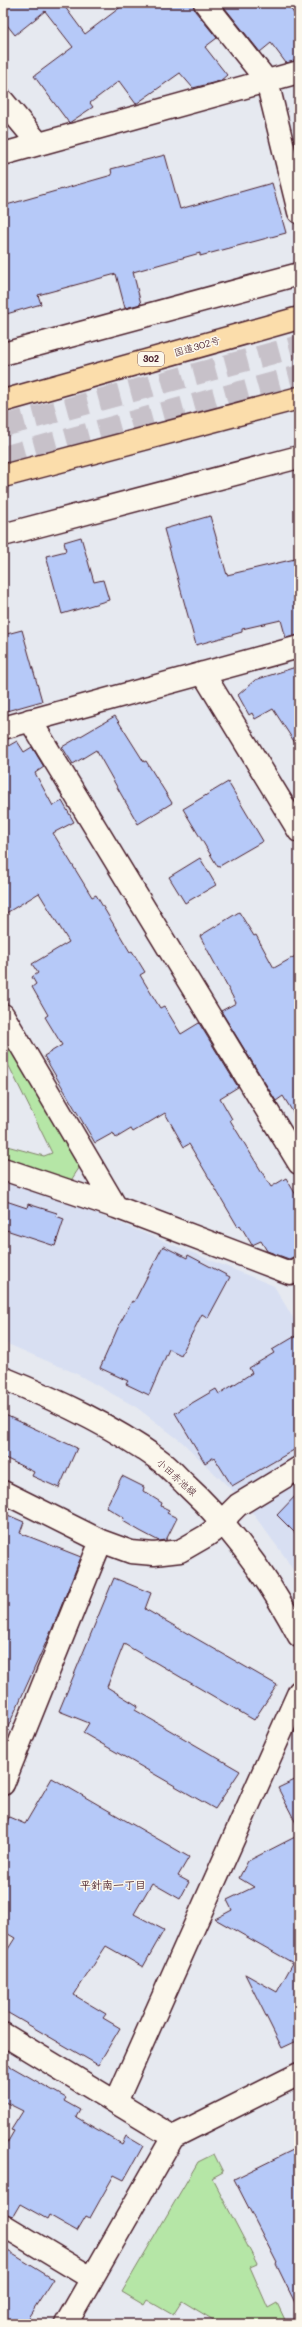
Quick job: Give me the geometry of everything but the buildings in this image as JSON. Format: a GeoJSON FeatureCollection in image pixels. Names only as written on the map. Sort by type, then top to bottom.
{"type":"FeatureCollection","features":[{"type":"Feature","properties":{"kind":"highway","name":"国道302号"},"geometry":{"type":"LineString","coordinates":[[3,401],[299,318]]}},
{"type":"Feature","properties":{"kind":"highway"},"geometry":{"type":"LineString","coordinates":[[3,476],[299,398]]}},
{"type":"Feature","properties":{"kind":"street"},"geometry":{"type":"LineString","coordinates":[[205,3],[266,81],[299,212]]}},
{"type":"Feature","properties":{"kind":"street"},"geometry":{"type":"LineString","coordinates":[[3,154],[299,72]]}},
{"type":"Feature","properties":{"kind":"street"},"geometry":{"type":"LineString","coordinates":[[3,101],[39,144]]}},
{"type":"Feature","properties":{"kind":"street"},"geometry":{"type":"LineString","coordinates":[[3,354],[299,274]]}},
{"type":"Feature","properties":{"kind":"street"},"geometry":{"type":"LineString","coordinates":[[3,535],[299,457]]}},
{"type":"Feature","properties":{"kind":"street"},"geometry":{"type":"LineString","coordinates":[[3,728],[299,648]]}},
{"type":"Feature","properties":{"kind":"street"},"geometry":{"type":"LineString","coordinates":[[203,673],[299,831]]}},
{"type":"Feature","properties":{"kind":"street"},"geometry":{"type":"LineString","coordinates":[[30,720],[299,1163]]}},
{"type":"Feature","properties":{"kind":"street"},"geometry":{"type":"LineString","coordinates":[[3,1015],[116,1207]]}},
{"type":"Feature","properties":{"kind":"street"},"geometry":{"type":"LineString","coordinates":[[3,1169],[116,1207],[296,1276]]}},
{"type":"Feature","properties":{"kind":"street","name":"小田赤池線"},"geometry":{"type":"LineString","coordinates":[[3,1378],[60,1401],[117,1433],[159,1460],[209,1506],[252,1557],[299,1636]]}},
{"type":"Feature","properties":{"kind":"street"},"geometry":{"type":"LineString","coordinates":[[3,1492],[101,1541],[131,1552],[154,1554],[180,1551],[206,1536],[224,1523],[229,1514],[238,1505],[299,1468]]}},
{"type":"Feature","properties":{"kind":"street"},"geometry":{"type":"LineString","coordinates":[[3,1784],[101,1541]]}},
{"type":"Feature","properties":{"kind":"street"},"geometry":{"type":"LineString","coordinates":[[116,2102],[299,1692]]}},
{"type":"Feature","properties":{"kind":"street"},"geometry":{"type":"LineString","coordinates":[[3,2034],[173,2137]]}},
{"type":"Feature","properties":{"kind":"street"},"geometry":{"type":"LineString","coordinates":[[66,2324],[90,2278],[173,2137],[299,2074]]}},
{"type":"Feature","properties":{"kind":"street"},"geometry":{"type":"LineString","coordinates":[[3,2225],[90,2278]]}},
{"type":"Feature","properties":{"kind":"shaded area"},"geometry":{"type":"Polygon","coordinates":[[[3,1181],[70,1203],[274,1286],[299,1328],[299,1457],[236,1494],[182,1442],[136,1407],[75,1373],[3,1342],[3,1181]]]}},
{"type":"Feature","properties":{"kind":"shaded area"},"geometry":{"type":"Polygon","coordinates":[[[299,1482],[299,1580],[285,1557],[251,1511],[299,1482]]]}},
{"type":"Feature","properties":{"kind":"green space"},"geometry":{"type":"Polygon","coordinates":[[[3,1032],[81,1165],[70,1182],[3,1159],[3,1145],[44,1156],[52,1153],[3,1054],[3,1032]]]}},
{"type":"Feature","properties":{"kind":"green space"},"geometry":{"type":"Polygon","coordinates":[[[214,2154],[223,2172],[212,2178],[257,2264],[250,2267],[268,2308],[277,2303],[287,2324],[220,2324],[182,2301],[173,2315],[147,2300],[144,2305],[122,2292],[198,2162],[214,2154]]]}},
{"type":"Feature","properties":{"kind":"tunnel"},"geometry":{"type":"LineString","coordinates":[[3,426],[299,346]]}},
{"type":"Feature","properties":{"kind":"tunnel"},"geometry":{"type":"LineString","coordinates":[[3,457],[299,376]]}},
{"type":"Feature","properties":{"kind":"district","name":"平針南一丁目"},"geometry":{"type":"Point","coordinates":[113,1885]}}]}
